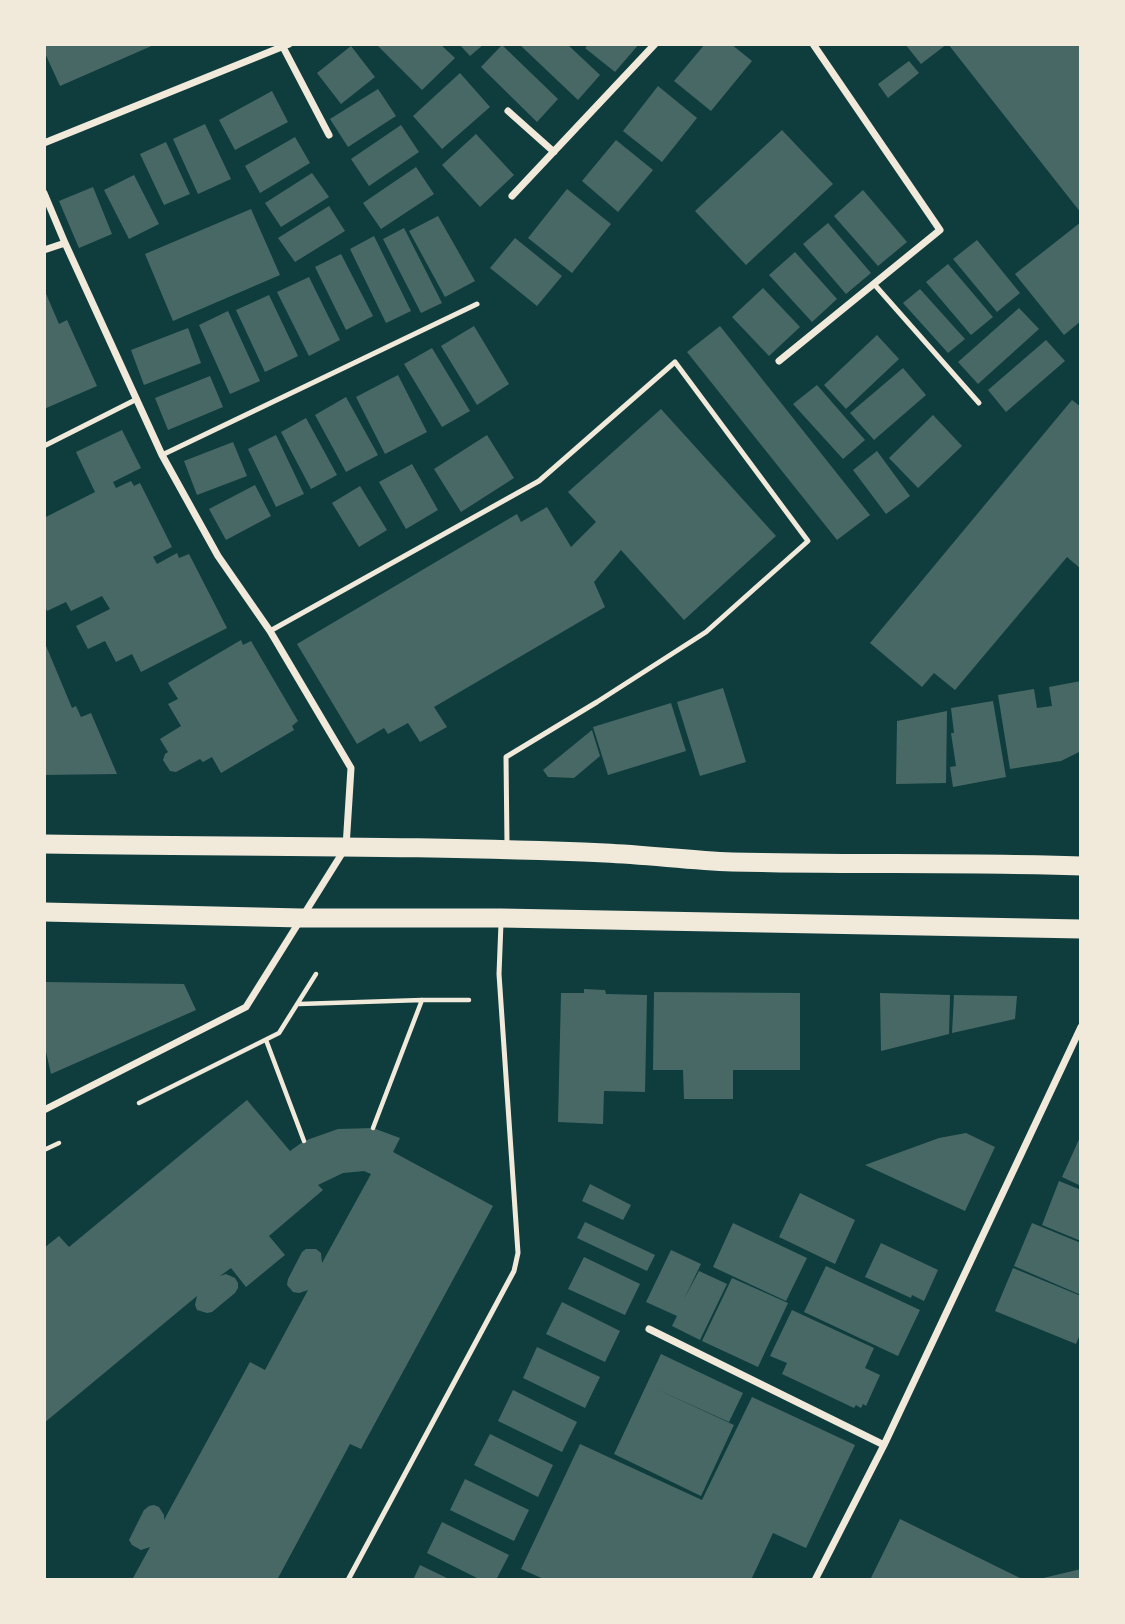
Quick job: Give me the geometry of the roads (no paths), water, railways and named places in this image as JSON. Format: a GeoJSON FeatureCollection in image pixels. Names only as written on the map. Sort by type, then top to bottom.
{"type":"FeatureCollection","features":[{"type":"Feature","properties":{"kind":"highway"},"geometry":{"type":"LineString","coordinates":[[44,845],[346,846],[606,853],[731,862],[1081,866]]}},
{"type":"Feature","properties":{"kind":"highway"},"geometry":{"type":"LineString","coordinates":[[44,912],[1081,929]]}},
{"type":"Feature","properties":{"kind":"street"},"geometry":{"type":"LineString","coordinates":[[512,196],[655,44]]}},
{"type":"Feature","properties":{"kind":"street"},"geometry":{"type":"LineString","coordinates":[[779,361],[940,230],[813,44]]}},
{"type":"Feature","properties":{"kind":"street"},"geometry":{"type":"LineString","coordinates":[[44,143],[286,45],[329,135]]}},
{"type":"Feature","properties":{"kind":"street"},"geometry":{"type":"LineString","coordinates":[[508,111],[554,152]]}},
{"type":"Feature","properties":{"kind":"street"},"geometry":{"type":"LineString","coordinates":[[44,193],[162,455],[218,556],[270,631],[351,768],[346,846],[246,1007],[44,1110]]}},
{"type":"Feature","properties":{"kind":"street"},"geometry":{"type":"LineString","coordinates":[[44,250],[65,243]]}},
{"type":"Feature","properties":{"kind":"street"},"geometry":{"type":"LineString","coordinates":[[815,1580],[884,1445],[1081,1027]]}},
{"type":"Feature","properties":{"kind":"street"},"geometry":{"type":"LineString","coordinates":[[649,1329],[884,1445]]}},
{"type":"Feature","properties":{"kind":"lane"},"geometry":{"type":"LineString","coordinates":[[874,284],[979,403]]}},
{"type":"Feature","properties":{"kind":"lane"},"geometry":{"type":"LineString","coordinates":[[162,455],[477,303]]}},
{"type":"Feature","properties":{"kind":"lane"},"geometry":{"type":"LineString","coordinates":[[270,631],[539,481],[675,362],[808,541],[706,632],[506,757],[507,851]]}},
{"type":"Feature","properties":{"kind":"lane"},"geometry":{"type":"LineString","coordinates":[[44,446],[137,399]]}},
{"type":"Feature","properties":{"kind":"lane"},"geometry":{"type":"LineString","coordinates":[[348,1580],[514,1272],[518,1253],[499,974],[501,918]]}}]}
